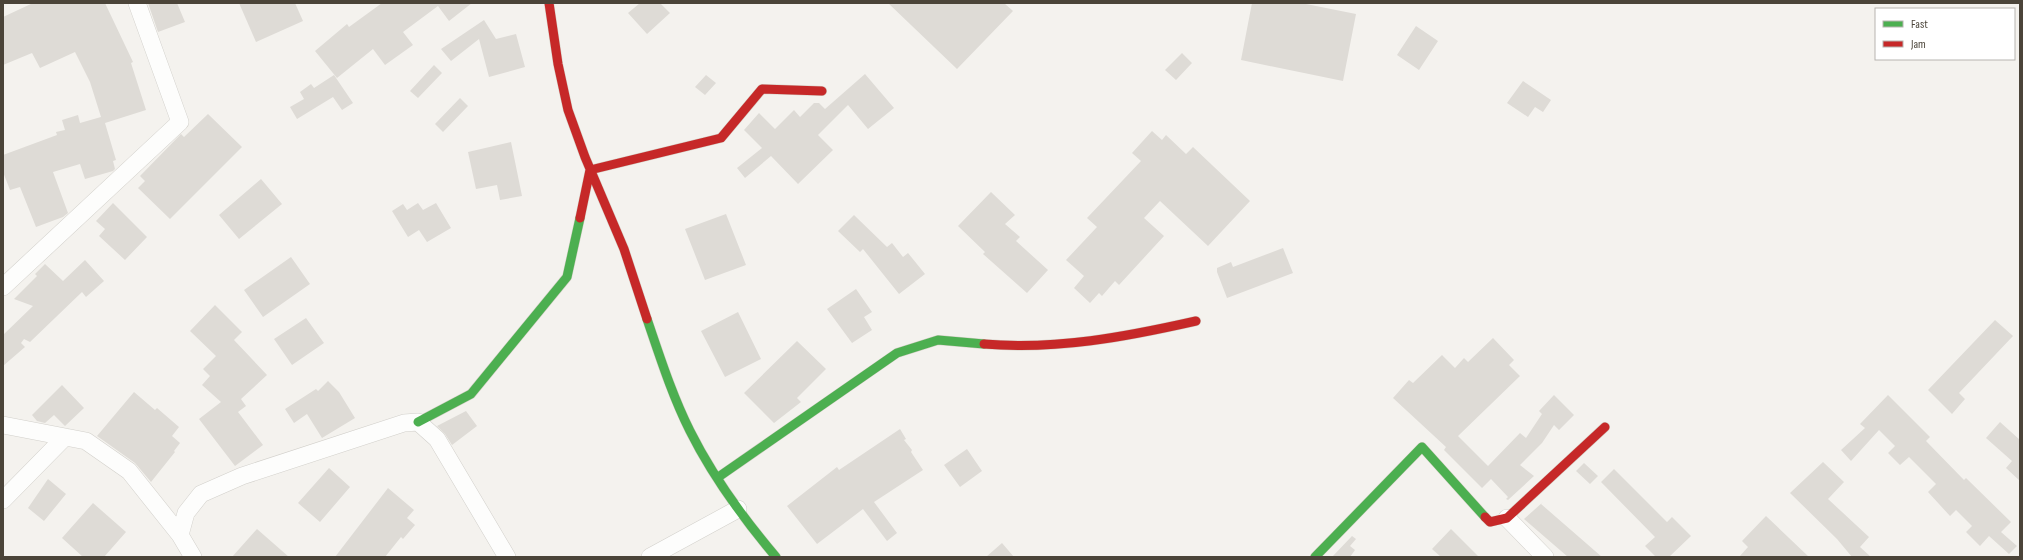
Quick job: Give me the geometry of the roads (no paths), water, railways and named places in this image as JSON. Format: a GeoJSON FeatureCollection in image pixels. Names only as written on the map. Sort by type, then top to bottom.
{"type":"FeatureCollection","features":[{"type":"Feature","properties":{"kind":"street"},"geometry":{"type":"LineString","coordinates":[[3,287],[180,122],[138,3]]}},
{"type":"Feature","properties":{"kind":"street"},"geometry":{"type":"LineString","coordinates":[[548,3],[566,102],[572,125],[590,170],[618,232],[667,376],[681,411],[717,478],[738,509],[776,557]]}},
{"type":"Feature","properties":{"kind":"street"},"geometry":{"type":"LineString","coordinates":[[590,170],[721,138],[762,90],[822,91]]}},
{"type":"Feature","properties":{"kind":"street"},"geometry":{"type":"LineString","coordinates":[[180,535],[186,512],[201,494],[242,476],[404,423],[418,422],[471,394],[567,277],[590,170]]}},
{"type":"Feature","properties":{"kind":"street"},"geometry":{"type":"LineString","coordinates":[[717,478],[897,353],[938,340],[1007,346],[1076,344],[1126,337],[1196,321]]}},
{"type":"Feature","properties":{"kind":"street"},"geometry":{"type":"LineString","coordinates":[[418,422],[437,439],[507,557]]}},
{"type":"Feature","properties":{"kind":"street"},"geometry":{"type":"LineString","coordinates":[[3,425],[86,441],[129,471],[180,535],[193,557]]}},
{"type":"Feature","properties":{"kind":"street"},"geometry":{"type":"LineString","coordinates":[[1318,556],[1422,446],[1490,522],[1507,518],[1605,427]]}},
{"type":"Feature","properties":{"kind":"street"},"geometry":{"type":"LineString","coordinates":[[3,500],[65,437]]}},
{"type":"Feature","properties":{"kind":"street"},"geometry":{"type":"LineString","coordinates":[[650,557],[738,509]]}},
{"type":"Feature","properties":{"kind":"street"},"geometry":{"type":"LineString","coordinates":[[1507,518],[1545,557]]}}]}
